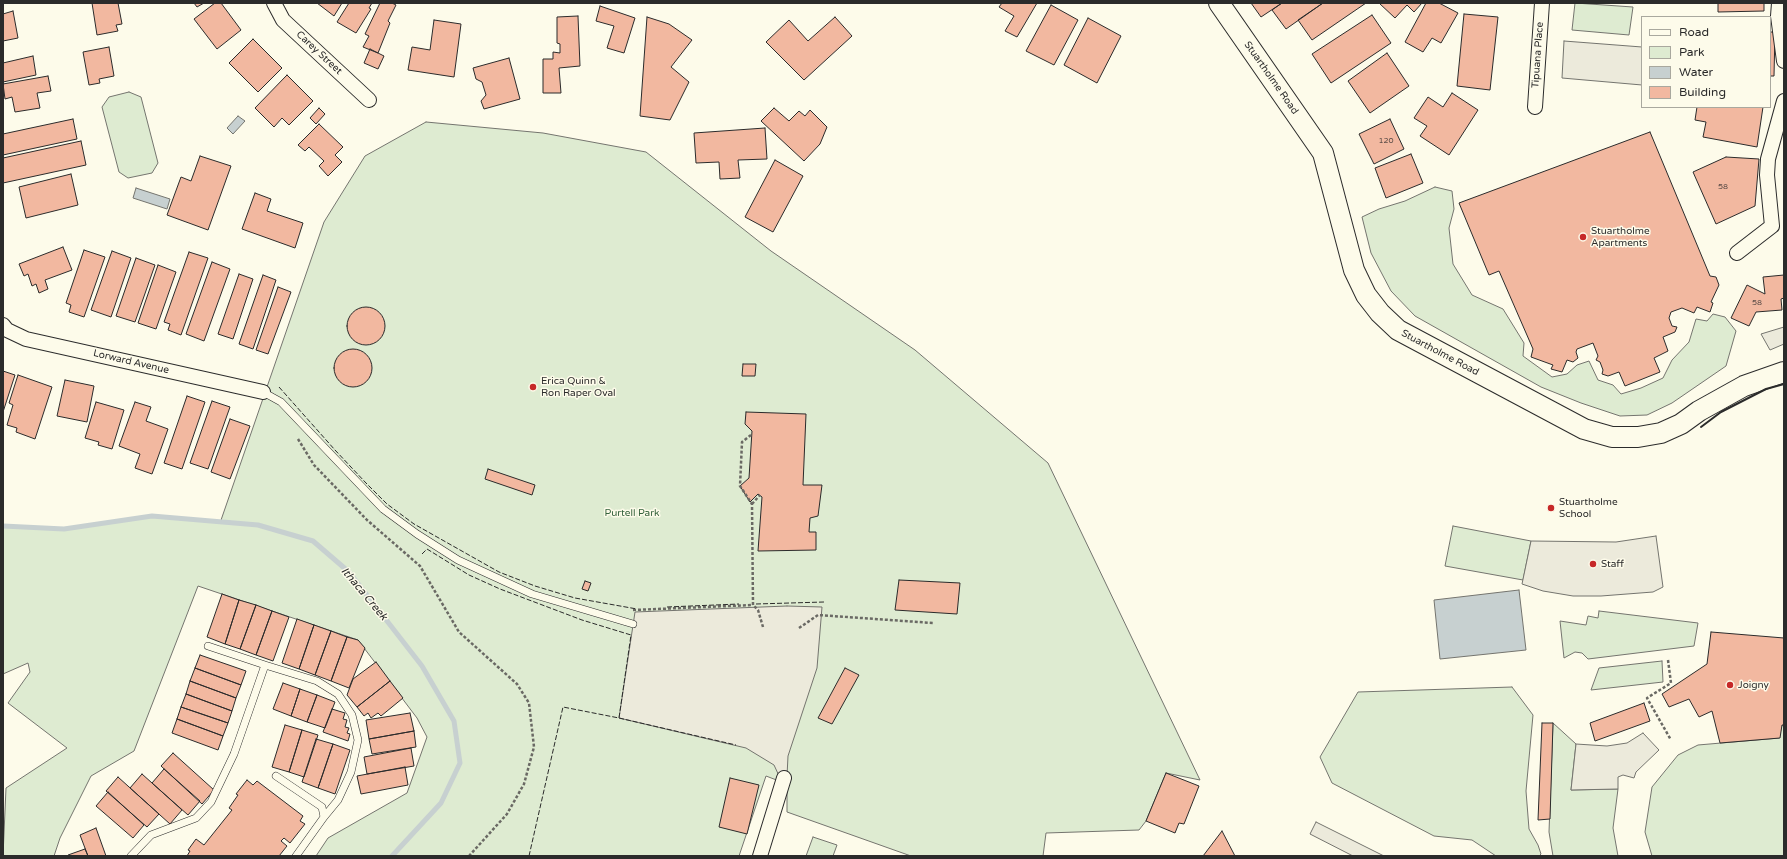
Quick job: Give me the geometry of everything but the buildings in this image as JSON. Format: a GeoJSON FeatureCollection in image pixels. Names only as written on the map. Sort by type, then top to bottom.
{"type":"FeatureCollection","features":[{"type":"Feature","properties":{"kind":"main road","name":"Stuartholme Road"},"geometry":{"type":"LineString","coordinates":[[1219,3],[1322,153],[1354,270],[1366,295],[1380,313],[1398,330],[1584,429],[1612,436],[1638,437],[1661,433],[1681,424],[1744,386],[1784,372]]}},
{"type":"Feature","properties":{"kind":"street","name":"Carey Street"},"geometry":{"type":"LineString","coordinates":[[274,3],[283,20],[369,100]]}},
{"type":"Feature","properties":{"kind":"street","name":"Tipuana Place"},"geometry":{"type":"LineString","coordinates":[[1535,107],[1542,3]]}},
{"type":"Feature","properties":{"kind":"street"},"geometry":{"type":"LineString","coordinates":[[1779,3],[1778,16],[1784,61]]}},
{"type":"Feature","properties":{"kind":"street"},"geometry":{"type":"LineString","coordinates":[[1737,253],[1772,226],[1767,175],[1768,159],[1784,101]]}},
{"type":"Feature","properties":{"kind":"street","name":"Lorward Avenue"},"geometry":{"type":"LineString","coordinates":[[3,325],[15,335],[26,339],[263,392]]}},
{"type":"Feature","properties":{"kind":"street"},"geometry":{"type":"LineString","coordinates":[[760,856],[784,778]]}},
{"type":"Feature","properties":{"kind":"lane"},"geometry":{"type":"LineString","coordinates":[[263,392],[281,402],[383,509],[417,534],[458,560],[532,594],[633,624]]}},
{"type":"Feature","properties":{"kind":"lane"},"geometry":{"type":"LineString","coordinates":[[208,646],[318,681],[338,694],[352,715],[358,740],[351,772],[338,800],[324,816],[296,856]]}},
{"type":"Feature","properties":{"kind":"lane"},"geometry":{"type":"LineString","coordinates":[[131,856],[151,835],[196,818],[211,802],[234,754],[265,665]]}},
{"type":"Feature","properties":{"kind":"lane"},"geometry":{"type":"LineString","coordinates":[[276,776],[322,807],[324,816]]}},
{"type":"Feature","properties":{"kind":"path"},"geometry":{"type":"LineString","coordinates":[[294,432],[314,465],[367,520],[420,566],[459,632],[517,684],[529,703],[534,747],[524,784],[507,814],[469,856]]}},
{"type":"Feature","properties":{"kind":"path"},"geometry":{"type":"LineString","coordinates":[[752,435],[742,442],[740,486],[752,504],[753,604],[758,610],[763,626]]}},
{"type":"Feature","properties":{"kind":"path"},"geometry":{"type":"LineString","coordinates":[[752,504],[760,496]]}},
{"type":"Feature","properties":{"kind":"path"},"geometry":{"type":"LineString","coordinates":[[633,610],[753,604]]}},
{"type":"Feature","properties":{"kind":"path"},"geometry":{"type":"LineString","coordinates":[[799,628],[818,615],[933,622]]}},
{"type":"Feature","properties":{"kind":"path"},"geometry":{"type":"LineString","coordinates":[[1668,660],[1671,683],[1648,698],[1671,740]]}},
{"type":"Feature","properties":{"kind":"green space"},"geometry":{"type":"Polygon","coordinates":[[[1575,3],[1633,7],[1629,35],[1572,30],[1575,3]]]}},
{"type":"Feature","properties":{"kind":"green space"},"geometry":{"type":"Polygon","coordinates":[[[129,92],[141,97],[158,163],[152,173],[128,178],[119,172],[102,107],[109,97],[129,92]]]}},
{"type":"Feature","properties":{"kind":"green space","name":"Purtell Park"},"geometry":{"type":"Polygon","coordinates":[[[426,122],[543,133],[646,152],[771,251],[915,350],[1048,463],[1200,780],[1166,773],[1146,821],[1139,830],[1046,833],[1043,856],[911,856],[787,812],[787,784],[766,776],[739,856],[316,856],[328,838],[407,793],[427,737],[417,718],[358,640],[198,586],[134,751],[91,776],[60,838],[54,856],[3,856],[6,788],[67,748],[8,703],[30,672],[28,663],[3,674],[3,526],[64,529],[152,516],[220,523],[324,222],[365,156],[426,122]]]}},
{"type":"Feature","properties":{"kind":"green space"},"geometry":{"type":"Polygon","coordinates":[[[1435,187],[1452,191],[1454,209],[1449,228],[1453,264],[1472,295],[1503,309],[1524,343],[1523,356],[1552,377],[1567,374],[1577,365],[1589,361],[1598,380],[1613,385],[1621,394],[1641,388],[1663,378],[1672,360],[1689,342],[1696,319],[1707,321],[1713,314],[1725,317],[1736,331],[1726,366],[1672,403],[1647,415],[1620,416],[1581,403],[1541,387],[1415,316],[1391,291],[1371,253],[1362,217],[1379,209],[1405,201],[1435,187]]]}},
{"type":"Feature","properties":{"kind":"green space"},"geometry":{"type":"Polygon","coordinates":[[[1453,526],[1531,541],[1523,580],[1445,566],[1453,526]]]}},
{"type":"Feature","properties":{"kind":"green space"},"geometry":{"type":"Polygon","coordinates":[[[1599,611],[1698,623],[1694,646],[1588,659],[1582,653],[1575,652],[1564,658],[1560,621],[1586,625],[1588,616],[1598,618],[1599,611]]]}},
{"type":"Feature","properties":{"kind":"green space"},"geometry":{"type":"Polygon","coordinates":[[[1662,661],[1663,682],[1591,690],[1599,668],[1662,661]]]}},
{"type":"Feature","properties":{"kind":"green space"},"geometry":{"type":"Polygon","coordinates":[[[1512,687],[1533,715],[1526,791],[1529,829],[1538,845],[1541,854],[1539,856],[1496,856],[1472,840],[1434,836],[1332,783],[1320,757],[1358,692],[1512,687]]]}},
{"type":"Feature","properties":{"kind":"green space"},"geometry":{"type":"Polygon","coordinates":[[[1553,723],[1576,744],[1571,790],[1618,789],[1613,828],[1618,856],[1553,856],[1549,832],[1553,723]]]}},
{"type":"Feature","properties":{"kind":"green space"},"geometry":{"type":"Polygon","coordinates":[[[1782,725],[1784,725],[1784,856],[1652,856],[1645,832],[1652,787],[1678,755],[1698,745],[1779,738],[1782,725]]]}},
{"type":"Feature","properties":{"kind":"green space"},"geometry":{"type":"Polygon","coordinates":[[[813,837],[837,845],[833,856],[806,856],[813,837]]]}},
{"type":"Feature","properties":{"kind":"shaded area"},"geometry":{"type":"Polygon","coordinates":[[[1564,41],[1641,47],[1641,85],[1562,78],[1564,41]]]}},
{"type":"Feature","properties":{"kind":"shaded area"},"geometry":{"type":"Polygon","coordinates":[[[1784,327],[1784,344],[1770,350],[1761,334],[1784,327]]]}},
{"type":"Feature","properties":{"kind":"shaded area","name":"Staff"},"geometry":{"type":"Polygon","coordinates":[[[1656,536],[1663,587],[1653,592],[1601,596],[1573,596],[1543,591],[1522,584],[1531,541],[1616,542],[1656,536]]]}},
{"type":"Feature","properties":{"kind":"shaded area"},"geometry":{"type":"Polygon","coordinates":[[[787,606],[822,607],[817,668],[788,756],[787,776],[780,778],[774,765],[746,748],[619,718],[635,612],[787,606]]]}},
{"type":"Feature","properties":{"kind":"shaded area"},"geometry":{"type":"Polygon","coordinates":[[[1643,733],[1659,750],[1636,772],[1634,778],[1623,775],[1618,777],[1618,789],[1571,790],[1576,744],[1607,746],[1627,743],[1643,733]]]}},
{"type":"Feature","properties":{"kind":"shaded area"},"geometry":{"type":"Polygon","coordinates":[[[1316,822],[1384,856],[1353,856],[1310,834],[1316,822]]]}},
{"type":"Feature","properties":{"kind":"water"},"geometry":{"type":"Polygon","coordinates":[[[238,116],[245,121],[233,134],[227,128],[238,116]]]}},
{"type":"Feature","properties":{"kind":"water"},"geometry":{"type":"Polygon","coordinates":[[[136,188],[170,199],[167,209],[133,198],[136,188]]]}},
{"type":"Feature","properties":{"kind":"water"},"geometry":{"type":"Polygon","coordinates":[[[1519,590],[1526,650],[1440,659],[1434,600],[1519,590]]]}},
{"type":"Feature","properties":{"kind":"waterway","name":"Ithaca Creek"},"geometry":{"type":"LineString","coordinates":[[3,526],[64,529],[152,516],[258,525],[313,541],[349,572],[422,666],[454,721],[460,763],[441,803],[392,856]]}},
{"type":"Feature","properties":{"kind":"fence"},"geometry":{"type":"LineString","coordinates":[[279,387],[366,483],[387,504],[414,524],[499,572],[535,586],[575,598],[637,609]]}},
{"type":"Feature","properties":{"kind":"fence"},"geometry":{"type":"LineString","coordinates":[[422,554],[427,549],[469,575],[500,589],[582,620],[631,635],[619,718]]}},
{"type":"Feature","properties":{"kind":"fence"},"geometry":{"type":"LineString","coordinates":[[756,604],[824,602]]}},
{"type":"Feature","properties":{"kind":"fence"},"geometry":{"type":"LineString","coordinates":[[667,607],[739,604]]}},
{"type":"Feature","properties":{"kind":"fence"},"geometry":{"type":"LineString","coordinates":[[529,856],[563,707],[619,718],[736,745]]}},
{"type":"Feature","properties":{"kind":"wall"},"geometry":{"type":"LineString","coordinates":[[1701,427],[1721,412],[1766,389],[1784,384]]}},
{"type":"Feature","properties":{"kind":"place","name":"Stuartholme Apartments"},"geometry":{"type":"Point","coordinates":[1583,237]}},
{"type":"Feature","properties":{"kind":"place","name":"Erica Quinn & Ron Raper Oval"},"geometry":{"type":"Point","coordinates":[533,387]}},
{"type":"Feature","properties":{"kind":"place","name":"Stuartholme School"},"geometry":{"type":"Point","coordinates":[1551,508]}},
{"type":"Feature","properties":{"kind":"place","name":"Staff"},"geometry":{"type":"Point","coordinates":[1593,564]}},
{"type":"Feature","properties":{"kind":"place","name":"Joigny"},"geometry":{"type":"Point","coordinates":[1730,685]}}]}
